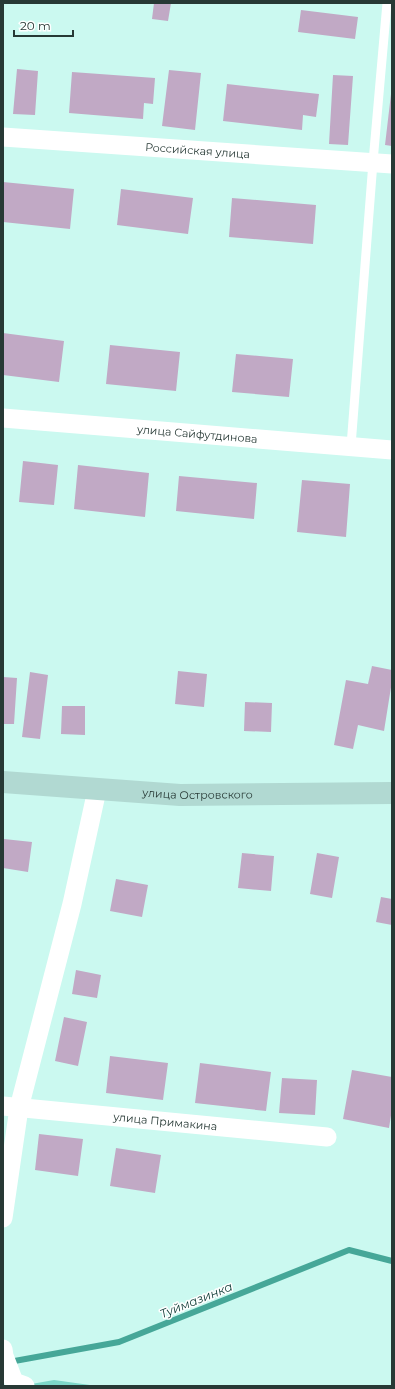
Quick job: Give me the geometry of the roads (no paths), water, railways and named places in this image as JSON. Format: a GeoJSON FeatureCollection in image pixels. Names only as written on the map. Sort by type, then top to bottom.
{"type":"FeatureCollection","features":[{"type":"Feature","properties":{"kind":"main road","name":"улица Островского"},"geometry":{"type":"LineString","coordinates":[[3,782],[180,795],[392,793]]}},
{"type":"Feature","properties":{"kind":"street","name":"Российская улица"},"geometry":{"type":"LineString","coordinates":[[3,137],[392,164]]}},
{"type":"Feature","properties":{"kind":"street","name":"улица Сайфутдинова"},"geometry":{"type":"LineString","coordinates":[[3,418],[392,450]]}},
{"type":"Feature","properties":{"kind":"street"},"geometry":{"type":"LineString","coordinates":[[3,1218],[11,1107],[72,904],[97,790]]}},
{"type":"Feature","properties":{"kind":"street","name":"улица Примакина"},"geometry":{"type":"LineString","coordinates":[[11,1107],[326,1137]]}},
{"type":"Feature","properties":{"kind":"street"},"geometry":{"type":"LineString","coordinates":[[3,1348],[4,1356],[14,1382],[25,1386]]}},
{"type":"Feature","properties":{"kind":"lane"},"geometry":{"type":"LineString","coordinates":[[351,446],[387,3]]}},
{"type":"Feature","properties":{"kind":"waterway","name":"Туймазинка"},"geometry":{"type":"LineString","coordinates":[[9,1362],[119,1342],[349,1250],[392,1261]]}}]}
